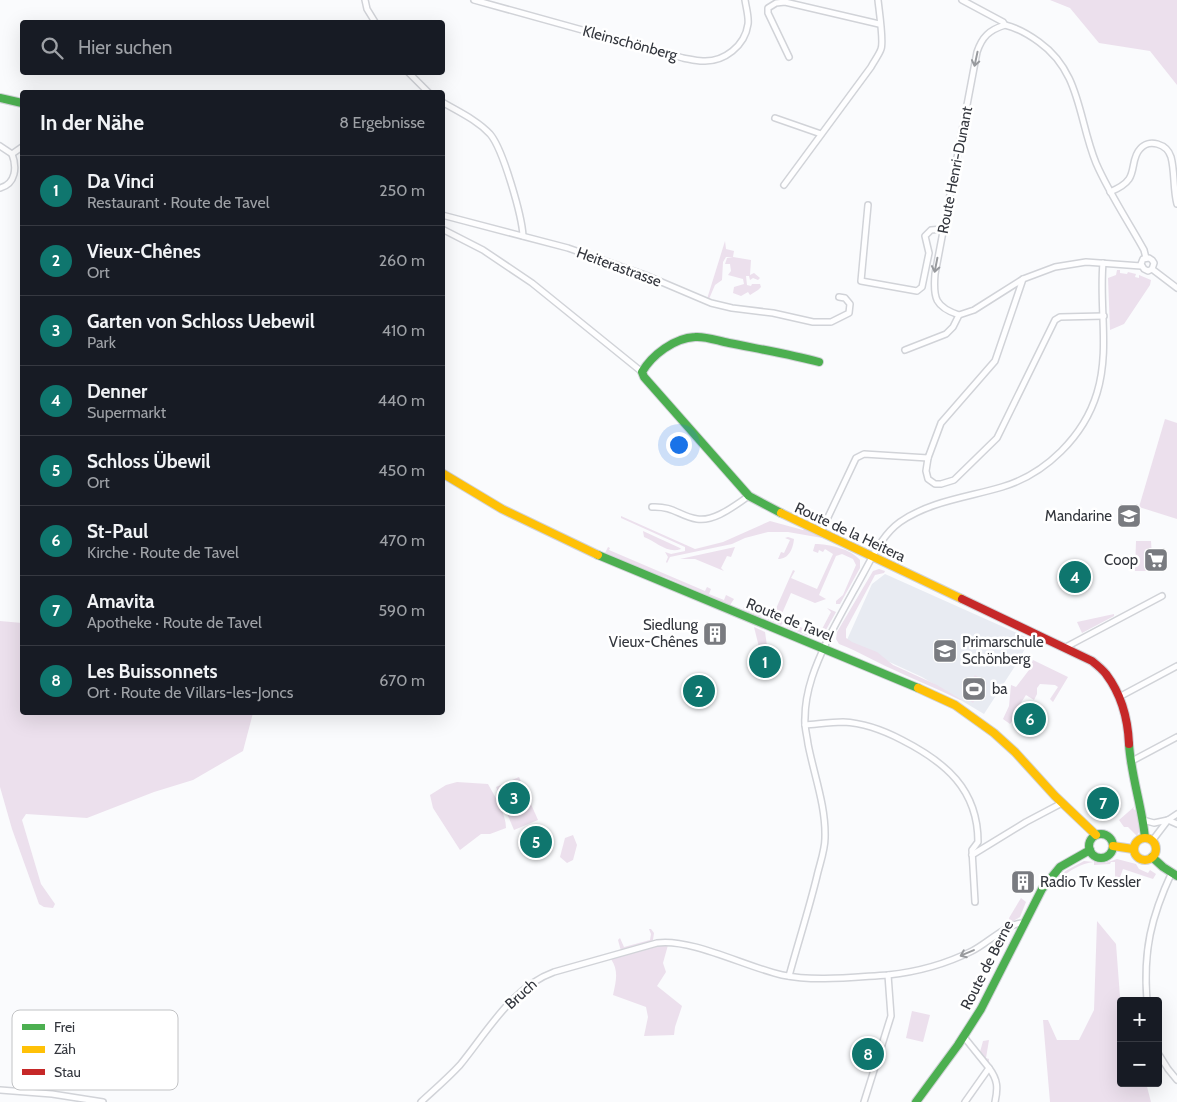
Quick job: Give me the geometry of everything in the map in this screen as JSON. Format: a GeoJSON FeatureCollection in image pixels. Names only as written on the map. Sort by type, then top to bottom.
{"type":"FeatureCollection","features":[{"type":"Feature","properties":{"kind":"main road"},"geometry":{"type":"LineString","coordinates":[[0,98],[20,103]]}},
{"type":"Feature","properties":{"kind":"main road"},"geometry":{"type":"LineString","coordinates":[[642,372],[648,363],[666,348],[676,342],[694,337],[783,352],[819,362]]}},
{"type":"Feature","properties":{"kind":"main road","name":"Route de la Heitera"},"geometry":{"type":"LineString","coordinates":[[642,372],[644,377],[672,410],[749,496],[779,514],[1066,647],[1092,661],[1106,674],[1119,697],[1128,726],[1130,762],[1148,840]]}},
{"type":"Feature","properties":{"kind":"main road","name":"Route de Tavel"},"geometry":{"type":"LineString","coordinates":[[445,475],[502,509],[556,536],[639,573],[939,697],[969,714],[1014,751],[1062,803],[1096,835]]}},
{"type":"Feature","properties":{"kind":"main road"},"geometry":{"type":"LineString","coordinates":[[1096,835],[1106,835],[1111,840],[1113,846],[1108,856],[1101,858],[1094,856],[1090,850],[1090,841],[1096,835]]}},
{"type":"Feature","properties":{"kind":"main road"},"geometry":{"type":"LineString","coordinates":[[1148,840],[1156,849],[1152,857],[1146,860],[1138,859],[1133,849],[1137,841],[1148,840]]}},
{"type":"Feature","properties":{"kind":"main road"},"geometry":{"type":"LineString","coordinates":[[1113,846],[1133,849]]}},
{"type":"Feature","properties":{"kind":"main road","name":"Route de Berne"},"geometry":{"type":"LineString","coordinates":[[916,1102],[964,1037],[995,985],[1024,923],[1051,877],[1070,860],[1090,850]]}},
{"type":"Feature","properties":{"kind":"main road"},"geometry":{"type":"LineString","coordinates":[[1152,857],[1174,874]]}},
{"type":"Feature","properties":{"kind":"street"},"geometry":{"type":"LineString","coordinates":[[366,0],[367,9],[374,20]]}},
{"type":"Feature","properties":{"kind":"street","name":"Kleinschönberg"},"geometry":{"type":"LineString","coordinates":[[474,0],[683,58],[704,61],[716,60],[726,55],[737,47],[745,36],[749,22],[744,0]]}},
{"type":"Feature","properties":{"kind":"street"},"geometry":{"type":"LineString","coordinates":[[784,185],[871,67],[881,49],[883,41],[878,0]]}},
{"type":"Feature","properties":{"kind":"street"},"geometry":{"type":"LineString","coordinates":[[962,0],[1003,22],[1005,25],[1016,27],[1049,49],[1066,70],[1074,87],[1095,161],[1110,192],[1145,251],[1146,258]]}},
{"type":"Feature","properties":{"kind":"street"},"geometry":{"type":"LineString","coordinates":[[789,57],[768,13],[768,8],[776,2],[785,2],[880,24]]}},
{"type":"Feature","properties":{"kind":"street","name":"Route Henri-Dunant"},"geometry":{"type":"LineString","coordinates":[[959,315],[943,308],[935,297],[935,274],[977,52],[985,35],[1005,25]]}},
{"type":"Feature","properties":{"kind":"street"},"geometry":{"type":"LineString","coordinates":[[411,75],[426,90]]}},
{"type":"Feature","properties":{"kind":"street"},"geometry":{"type":"LineString","coordinates":[[445,104],[481,126],[496,143],[507,174],[523,236]]}},
{"type":"Feature","properties":{"kind":"street"},"geometry":{"type":"LineString","coordinates":[[775,118],[821,134]]}},
{"type":"Feature","properties":{"kind":"street"},"geometry":{"type":"LineString","coordinates":[[1110,192],[1130,178],[1138,151],[1143,146],[1158,144],[1164,146],[1171,157],[1177,204]]}},
{"type":"Feature","properties":{"kind":"street"},"geometry":{"type":"LineString","coordinates":[[0,146],[12,154],[16,171],[11,181],[5,187],[0,188]]}},
{"type":"Feature","properties":{"kind":"street"},"geometry":{"type":"LineString","coordinates":[[12,154],[20,148]]}},
{"type":"Feature","properties":{"kind":"street"},"geometry":{"type":"LineString","coordinates":[[868,205],[861,281],[917,291],[922,288],[929,254],[925,236],[931,230],[943,229]]}},
{"type":"Feature","properties":{"kind":"street","name":"Heiterastrasse"},"geometry":{"type":"LineString","coordinates":[[445,216],[554,244],[603,259],[711,303],[740,310],[794,317],[813,322],[831,322],[849,313],[850,304],[845,298],[839,297]]}},
{"type":"Feature","properties":{"kind":"street"},"geometry":{"type":"LineString","coordinates":[[445,231],[483,250],[532,283],[642,372]]}},
{"type":"Feature","properties":{"kind":"street"},"geometry":{"type":"LineString","coordinates":[[1141,266],[1142,261],[1146,258]]}},
{"type":"Feature","properties":{"kind":"street"},"geometry":{"type":"LineString","coordinates":[[1146,258],[1151,258],[1154,262],[1152,269]]}},
{"type":"Feature","properties":{"kind":"street"},"geometry":{"type":"LineString","coordinates":[[905,350],[946,334],[953,327],[959,315],[974,310],[1023,279],[1064,265],[1103,263],[1141,266],[1146,270],[1152,269],[1177,288]]}},
{"type":"Feature","properties":{"kind":"street"},"geometry":{"type":"LineString","coordinates":[[789,976],[825,841],[822,804],[805,725],[809,687],[824,649],[872,557],[891,529],[913,514],[946,502],[1013,484],[1030,475],[1060,453],[1083,424],[1096,395],[1104,356],[1103,263]]}},
{"type":"Feature","properties":{"kind":"street"},"geometry":{"type":"LineString","coordinates":[[1023,279],[994,361],[940,423],[928,458],[926,472],[928,479],[932,483],[941,484],[954,480],[997,438],[1055,320],[1060,317],[1104,316]]}},
{"type":"Feature","properties":{"kind":"street"},"geometry":{"type":"LineString","coordinates":[[821,532],[856,458],[864,454],[928,458]]}},
{"type":"Feature","properties":{"kind":"street"},"geometry":{"type":"LineString","coordinates":[[652,507],[671,508],[698,519],[708,518],[720,514],[749,496]]}},
{"type":"Feature","properties":{"kind":"street"},"geometry":{"type":"LineString","coordinates":[[1066,647],[1162,596]]}},
{"type":"Feature","properties":{"kind":"street"},"geometry":{"type":"LineString","coordinates":[[1119,697],[1177,666]]}},
{"type":"Feature","properties":{"kind":"street"},"geometry":{"type":"LineString","coordinates":[[805,725],[844,722],[876,729],[908,744],[945,767],[957,779],[965,792],[975,816],[978,842],[972,850],[975,902]]}},
{"type":"Feature","properties":{"kind":"street"},"geometry":{"type":"LineString","coordinates":[[1130,762],[1177,737]]}},
{"type":"Feature","properties":{"kind":"street"},"geometry":{"type":"LineString","coordinates":[[972,855],[1026,822],[1062,803]]}},
{"type":"Feature","properties":{"kind":"street"},"geometry":{"type":"LineString","coordinates":[[1148,840],[1168,820],[1177,814]]}},
{"type":"Feature","properties":{"kind":"street"},"geometry":{"type":"LineString","coordinates":[[1143,820],[1154,823],[1168,820],[1177,824]]}},
{"type":"Feature","properties":{"kind":"street"},"geometry":{"type":"LineString","coordinates":[[1147,997],[1146,973],[1149,933],[1155,912],[1174,874]]}},
{"type":"Feature","properties":{"kind":"street","name":"Bruch"},"geometry":{"type":"LineString","coordinates":[[421,1102],[458,1066],[500,1014],[531,982],[554,972],[657,943],[667,942],[686,944],[767,971],[789,976],[807,978],[888,974],[933,966],[951,960],[985,945],[1017,923],[1024,923]]}},
{"type":"Feature","properties":{"kind":"street"},"geometry":{"type":"LineString","coordinates":[[864,1102],[892,1016],[888,974]]}},
{"type":"Feature","properties":{"kind":"street"},"geometry":{"type":"LineString","coordinates":[[964,1037],[997,1080],[998,1087],[995,1102]]}},
{"type":"Feature","properties":{"kind":"street"},"geometry":{"type":"LineString","coordinates":[[1162,1059],[1177,1080]]}},
{"type":"Feature","properties":{"kind":"street"},"geometry":{"type":"LineString","coordinates":[[965,1102],[989,1068]]}},
{"type":"Feature","properties":{"kind":"street"},"geometry":{"type":"LineString","coordinates":[[0,1090],[52,1094],[103,1102]]}},
{"type":"Feature","properties":{"kind":"shaded area"},"geometry":{"type":"Polygon","coordinates":[[[1050,0],[1177,0],[1177,85],[1150,51],[1099,43],[1070,8],[1050,0]]]}},
{"type":"Feature","properties":{"kind":"shaded area"},"geometry":{"type":"Polygon","coordinates":[[[725,241],[726,249],[734,251],[733,257],[726,257],[723,262],[722,280],[715,285],[709,299],[707,299],[725,241]]]}},
{"type":"Feature","properties":{"kind":"shaded area"},"geometry":{"type":"Polygon","coordinates":[[[727,258],[751,260],[750,275],[754,273],[760,278],[758,280],[753,278],[750,280],[749,276],[746,276],[747,285],[760,284],[761,287],[750,295],[748,292],[741,296],[733,293],[734,287],[744,284],[743,279],[728,275],[731,271],[730,264],[725,264],[727,258]]]}},
{"type":"Feature","properties":{"kind":"shaded area"},"geometry":{"type":"Polygon","coordinates":[[[1117,270],[1120,270],[1120,273],[1127,274],[1128,272],[1136,274],[1135,277],[1139,278],[1139,275],[1151,280],[1150,285],[1124,324],[1110,330],[1108,278],[1116,275],[1117,270]]]}},
{"type":"Feature","properties":{"kind":"shaded area"},"geometry":{"type":"Polygon","coordinates":[[[1165,419],[1177,423],[1177,519],[1139,507],[1165,419]]]}},
{"type":"Feature","properties":{"kind":"shaded area"},"geometry":{"type":"Polygon","coordinates":[[[621,516],[695,549],[723,542],[770,521],[803,530],[805,528],[828,539],[788,532],[768,532],[745,538],[732,544],[670,557],[667,563],[668,557],[665,552],[671,554],[685,551],[685,547],[621,518],[621,516]]]}},
{"type":"Feature","properties":{"kind":"shaded area"},"geometry":{"type":"Polygon","coordinates":[[[643,531],[681,549],[671,550],[662,547],[644,537],[643,531]]]}},
{"type":"Feature","properties":{"kind":"shaded area"},"geometry":{"type":"Polygon","coordinates":[[[785,538],[794,539],[793,546],[788,555],[778,559],[781,552],[784,553],[790,540],[785,538]]]}},
{"type":"Feature","properties":{"kind":"shaded area"},"geometry":{"type":"Polygon","coordinates":[[[1136,541],[1151,541],[1152,557],[1167,558],[1167,570],[1135,571],[1136,541]]]}},
{"type":"Feature","properties":{"kind":"shaded area"},"geometry":{"type":"Polygon","coordinates":[[[815,544],[839,548],[851,553],[860,560],[860,568],[840,604],[836,604],[836,601],[843,595],[856,565],[853,559],[842,554],[836,556],[819,595],[826,599],[815,603],[791,593],[780,618],[785,622],[781,625],[744,610],[743,608],[747,602],[750,604],[747,610],[771,620],[793,570],[795,571],[791,578],[817,589],[833,554],[825,549],[823,552],[819,550],[818,553],[813,551],[815,544]]]}},
{"type":"Feature","properties":{"kind":"shaded area"},"geometry":{"type":"Polygon","coordinates":[[[608,547],[610,548],[609,550],[705,591],[707,587],[711,589],[709,594],[724,600],[726,595],[734,599],[730,605],[665,577],[656,575],[605,553],[608,547]]]}},
{"type":"Feature","properties":{"kind":"shaded area"},"geometry":{"type":"Polygon","coordinates":[[[735,547],[731,557],[727,556],[721,568],[724,571],[695,559],[680,559],[735,547]]]}},
{"type":"Feature","properties":{"kind":"shaded area"},"geometry":{"type":"Polygon","coordinates":[[[879,569],[885,571],[875,575],[846,629],[846,638],[877,652],[893,665],[937,685],[962,700],[839,644],[836,639],[837,632],[873,571],[879,569]]]}},
{"type":"Feature","properties":{"kind":"shaded area","name":"Primarschule Schönberg"},"geometry":{"type":"Polygon","coordinates":[[[885,574],[1030,639],[1019,660],[984,714],[922,677],[846,642],[872,584],[885,574]]]}},
{"type":"Feature","properties":{"kind":"shaded area"},"geometry":{"type":"Polygon","coordinates":[[[827,608],[836,612],[822,637],[811,637],[786,627],[792,624],[811,631],[816,629],[821,631],[831,612],[827,608]]]}},
{"type":"Feature","properties":{"kind":"shaded area"},"geometry":{"type":"Polygon","coordinates":[[[1114,614],[1114,616],[1082,633],[1077,622],[1114,614]]]}},
{"type":"Feature","properties":{"kind":"shaded area"},"geometry":{"type":"Polygon","coordinates":[[[0,621],[20,623],[20,715],[252,715],[243,751],[193,780],[154,792],[87,818],[26,814],[22,820],[41,884],[55,904],[53,908],[44,907],[39,904],[12,829],[0,787],[0,621]]]}},
{"type":"Feature","properties":{"kind":"shaded area"},"geometry":{"type":"Polygon","coordinates":[[[754,627],[765,632],[767,646],[759,647],[754,627]]]}},
{"type":"Feature","properties":{"kind":"shaded area"},"geometry":{"type":"Polygon","coordinates":[[[1033,660],[1068,677],[1053,702],[1050,699],[1058,687],[1055,685],[1040,684],[1034,700],[1026,695],[1010,724],[1003,719],[1009,706],[1011,685],[1016,687],[1029,670],[1033,660]]]}},
{"type":"Feature","properties":{"kind":"shaded area","name":"ba"},"geometry":{"type":"Polygon","coordinates":[[[975,675],[987,683],[973,703],[962,695],[975,675]]]}},
{"type":"Feature","properties":{"kind":"shaded area"},"geometry":{"type":"Polygon","coordinates":[[[519,777],[538,820],[514,830],[496,787],[519,777]]]}},
{"type":"Feature","properties":{"kind":"shaded area"},"geometry":{"type":"Polygon","coordinates":[[[457,782],[488,784],[506,822],[506,828],[490,834],[481,834],[460,850],[433,808],[430,795],[446,785],[457,782]]]}},
{"type":"Feature","properties":{"kind":"shaded area"},"geometry":{"type":"Polygon","coordinates":[[[1135,806],[1133,809],[1137,811],[1140,830],[1137,836],[1128,827],[1124,827],[1119,820],[1135,806]]]}},
{"type":"Feature","properties":{"kind":"shaded area"},"geometry":{"type":"Polygon","coordinates":[[[573,835],[577,845],[573,860],[567,863],[560,857],[565,838],[573,835]]]}},
{"type":"Feature","properties":{"kind":"shaded area"},"geometry":{"type":"Polygon","coordinates":[[[1117,859],[1136,864],[1139,869],[1148,873],[1150,870],[1156,874],[1153,879],[1123,869],[1119,880],[1115,878],[1115,862],[1094,865],[1094,862],[1076,868],[1060,879],[1058,877],[1084,861],[1105,863],[1117,859]]]}},
{"type":"Feature","properties":{"kind":"shaded area"},"geometry":{"type":"Polygon","coordinates":[[[1021,898],[1026,902],[1020,917],[1010,923],[1009,918],[1021,898]]]}},
{"type":"Feature","properties":{"kind":"shaded area"},"geometry":{"type":"Polygon","coordinates":[[[1097,921],[1116,944],[1120,997],[1117,997],[1117,1087],[1147,1087],[1151,1102],[1050,1102],[1043,1020],[1048,1020],[1057,1040],[1079,1040],[1094,1010],[1097,921]]]}},
{"type":"Feature","properties":{"kind":"shaded area"},"geometry":{"type":"Polygon","coordinates":[[[649,929],[654,933],[651,942],[621,951],[618,940],[620,938],[624,947],[650,940],[651,934],[649,929]]]}},
{"type":"Feature","properties":{"kind":"shaded area"},"geometry":{"type":"Polygon","coordinates":[[[668,945],[663,963],[666,972],[657,986],[682,1006],[674,1035],[644,1036],[648,1017],[646,1007],[613,995],[616,972],[611,959],[668,945]]]}},
{"type":"Feature","properties":{"kind":"shaded area"},"geometry":{"type":"Polygon","coordinates":[[[912,1011],[930,1015],[923,1042],[906,1038],[912,1011]]]}},
{"type":"Feature","properties":{"kind":"shaded area"},"geometry":{"type":"Polygon","coordinates":[[[989,1040],[986,1058],[989,1059],[989,1063],[980,1052],[983,1041],[989,1040]]]}},
{"type":"Feature","properties":{"kind":"traffic: fast"},"geometry":{"type":"LineString","coordinates":[[0,98],[20,103]]}},
{"type":"Feature","properties":{"kind":"traffic: fast"},"geometry":{"type":"LineString","coordinates":[[781,513],[749,496],[644,377],[642,372],[664,348],[679,340],[695,337],[708,338],[819,362]]}},
{"type":"Feature","properties":{"kind":"traffic: fast"},"geometry":{"type":"LineString","coordinates":[[598,555],[918,688]]}},
{"type":"Feature","properties":{"kind":"traffic: fast"},"geometry":{"type":"LineString","coordinates":[[1129,744],[1145,838]]}},
{"type":"Feature","properties":{"kind":"traffic: fast"},"geometry":{"type":"LineString","coordinates":[[1101,834],[1106,835],[1112,841],[1113,846],[1112,851],[1106,857],[1101,858],[1096,857],[1090,851],[1089,846],[1090,841],[1096,835],[1101,834]]}},
{"type":"Feature","properties":{"kind":"traffic: fast"},"geometry":{"type":"LineString","coordinates":[[916,1102],[958,1045],[981,1009],[1042,889],[1060,867],[1090,850]]}},
{"type":"Feature","properties":{"kind":"traffic: fast"},"geometry":{"type":"LineString","coordinates":[[1152,857],[1177,876]]}},
{"type":"Feature","properties":{"kind":"traffic: slow"},"geometry":{"type":"LineString","coordinates":[[445,475],[502,509],[598,555]]}},
{"type":"Feature","properties":{"kind":"traffic: slow"},"geometry":{"type":"LineString","coordinates":[[781,513],[962,599]]}},
{"type":"Feature","properties":{"kind":"traffic: slow"},"geometry":{"type":"LineString","coordinates":[[918,688],[955,705],[994,733],[1096,835]]}},
{"type":"Feature","properties":{"kind":"traffic: slow"},"geometry":{"type":"LineString","coordinates":[[1145,838],[1153,841],[1156,849],[1153,857],[1145,860],[1137,857],[1134,849],[1137,841],[1145,838]]}},
{"type":"Feature","properties":{"kind":"traffic: slow"},"geometry":{"type":"LineString","coordinates":[[1113,846],[1133,849]]}},
{"type":"Feature","properties":{"kind":"traffic: jam"},"geometry":{"type":"LineString","coordinates":[[962,599],[1092,661],[1098,666],[1106,674],[1120,699],[1127,726],[1129,744]]}},
{"type":"Feature","properties":{"kind":"place","name":"Mandarine"},"geometry":{"type":"Point","coordinates":[1129,516]}},
{"type":"Feature","properties":{"kind":"place","name":"Coop"},"geometry":{"type":"Point","coordinates":[1156,560]}},
{"type":"Feature","properties":{"kind":"place","name":"Denner"},"geometry":{"type":"Point","coordinates":[1075,577]}},
{"type":"Feature","properties":{"kind":"place","name":"Siedlung Vieux-Chênes"},"geometry":{"type":"Point","coordinates":[715,634]}},
{"type":"Feature","properties":{"kind":"place","name":"Primarschule Schönberg"},"geometry":{"type":"Point","coordinates":[945,651]}},
{"type":"Feature","properties":{"kind":"place","name":"Da Vinci"},"geometry":{"type":"Point","coordinates":[765,662]}},
{"type":"Feature","properties":{"kind":"place","name":"ba"},"geometry":{"type":"Point","coordinates":[974,689]}},
{"type":"Feature","properties":{"kind":"place","name":"Vieux-Chênes"},"geometry":{"type":"Point","coordinates":[699,691]}},
{"type":"Feature","properties":{"kind":"place","name":"St-Paul"},"geometry":{"type":"Point","coordinates":[1030,719]}},
{"type":"Feature","properties":{"kind":"place","name":"Garten von Schloss Uebewil"},"geometry":{"type":"Point","coordinates":[514,798]}},
{"type":"Feature","properties":{"kind":"place","name":"Amavita"},"geometry":{"type":"Point","coordinates":[1103,803]}},
{"type":"Feature","properties":{"kind":"place","name":"Schloss Übewil"},"geometry":{"type":"Point","coordinates":[536,842]}},
{"type":"Feature","properties":{"kind":"place","name":"Radio Tv Kessler"},"geometry":{"type":"Point","coordinates":[1023,882]}},
{"type":"Feature","properties":{"kind":"place","name":"Les Buissonnets"},"geometry":{"type":"Point","coordinates":[868,1054]}}]}
